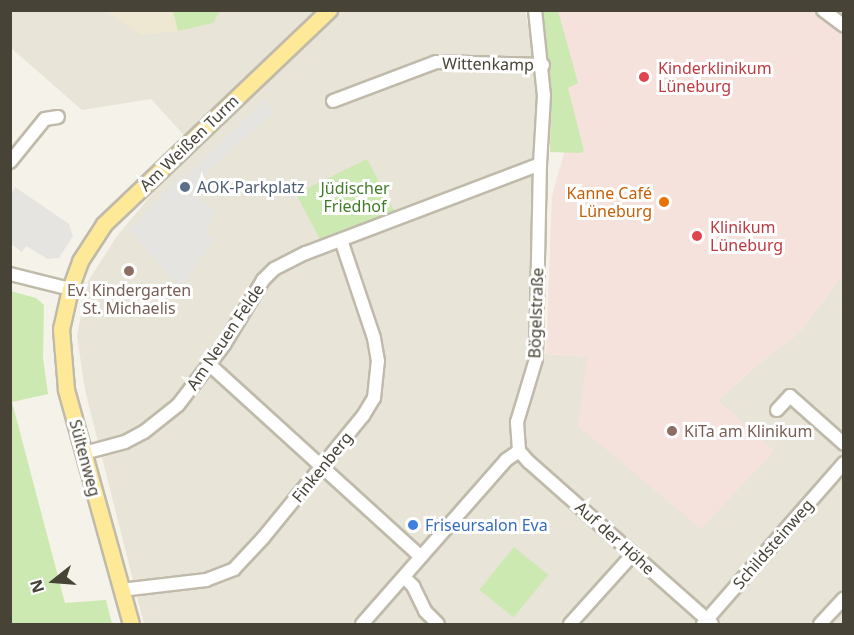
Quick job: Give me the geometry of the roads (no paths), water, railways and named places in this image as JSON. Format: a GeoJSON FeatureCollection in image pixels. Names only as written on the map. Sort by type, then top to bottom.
{"type":"FeatureCollection","features":[{"type":"Feature","properties":{"kind":"main road","name":"Am Weißen Turm"},"geometry":{"type":"LineString","coordinates":[[70,289],[80,261],[104,224],[329,10]]}},
{"type":"Feature","properties":{"kind":"main road","name":"Sültenweg"},"geometry":{"type":"LineString","coordinates":[[70,289],[61,329],[62,363],[130,624]]}},
{"type":"Feature","properties":{"kind":"street","name":"Bögelstraße"},"geometry":{"type":"LineString","coordinates":[[519,451],[516,422],[536,359],[543,65],[535,10]]}},
{"type":"Feature","properties":{"kind":"street"},"geometry":{"type":"LineString","coordinates":[[823,10],[843,26]]}},
{"type":"Feature","properties":{"kind":"street","name":"Wittenkamp"},"geometry":{"type":"LineString","coordinates":[[333,101],[436,62],[543,65]]}},
{"type":"Feature","properties":{"kind":"street"},"geometry":{"type":"LineString","coordinates":[[10,162],[45,119],[58,117]]}},
{"type":"Feature","properties":{"kind":"street","name":"Am Neuen Felde"},"geometry":{"type":"LineString","coordinates":[[84,453],[125,442],[144,432],[178,405],[210,365],[263,280],[289,261],[540,164]]}},
{"type":"Feature","properties":{"kind":"street","name":"Finkenberg"},"geometry":{"type":"LineString","coordinates":[[121,590],[206,580],[234,569],[363,416],[374,398],[378,361],[374,338],[341,240]]}},
{"type":"Feature","properties":{"kind":"street"},"geometry":{"type":"LineString","coordinates":[[10,274],[70,289]]}},
{"type":"Feature","properties":{"kind":"street"},"geometry":{"type":"LineString","coordinates":[[210,365],[321,468],[422,557]]}},
{"type":"Feature","properties":{"kind":"street"},"geometry":{"type":"LineString","coordinates":[[777,410],[790,396],[843,444]]}},
{"type":"Feature","properties":{"kind":"street"},"geometry":{"type":"LineString","coordinates":[[362,624],[506,460],[519,451]]}},
{"type":"Feature","properties":{"kind":"street","name":"Auf der Höhe"},"geometry":{"type":"LineString","coordinates":[[519,451],[707,623]]}},
{"type":"Feature","properties":{"kind":"street","name":"Schildsteinweg"},"geometry":{"type":"LineString","coordinates":[[707,623],[843,463]]}},
{"type":"Feature","properties":{"kind":"street"},"geometry":{"type":"LineString","coordinates":[[570,624],[633,554]]}},
{"type":"Feature","properties":{"kind":"street"},"geometry":{"type":"LineString","coordinates":[[404,577],[413,586],[425,611],[438,624]]}},
{"type":"Feature","properties":{"kind":"street"},"geometry":{"type":"LineString","coordinates":[[820,624],[843,598]]}},
{"type":"Feature","properties":{"kind":"place","name":"Kinderklinikum Lüneburg"},"geometry":{"type":"Point","coordinates":[644,77]}},
{"type":"Feature","properties":{"kind":"place","name":"AOK-Parkplatz"},"geometry":{"type":"Point","coordinates":[185,187]}},
{"type":"Feature","properties":{"kind":"place","name":"Kanne Café Lüneburg"},"geometry":{"type":"Point","coordinates":[664,202]}},
{"type":"Feature","properties":{"kind":"place","name":"Klinikum Lüneburg"},"geometry":{"type":"Point","coordinates":[697,236]}},
{"type":"Feature","properties":{"kind":"place","name":"Ev. Kindergarten St. Michaelis"},"geometry":{"type":"Point","coordinates":[129,271]}},
{"type":"Feature","properties":{"kind":"place","name":"KiTa am Klinikum"},"geometry":{"type":"Point","coordinates":[672,431]}},
{"type":"Feature","properties":{"kind":"place","name":"Friseursalon Eva"},"geometry":{"type":"Point","coordinates":[413,525]}},
{"type":"Feature","properties":{"kind":"park label","name":"Jüdischer Friedhof"},"geometry":{"type":"Point","coordinates":[355,197]}}]}
